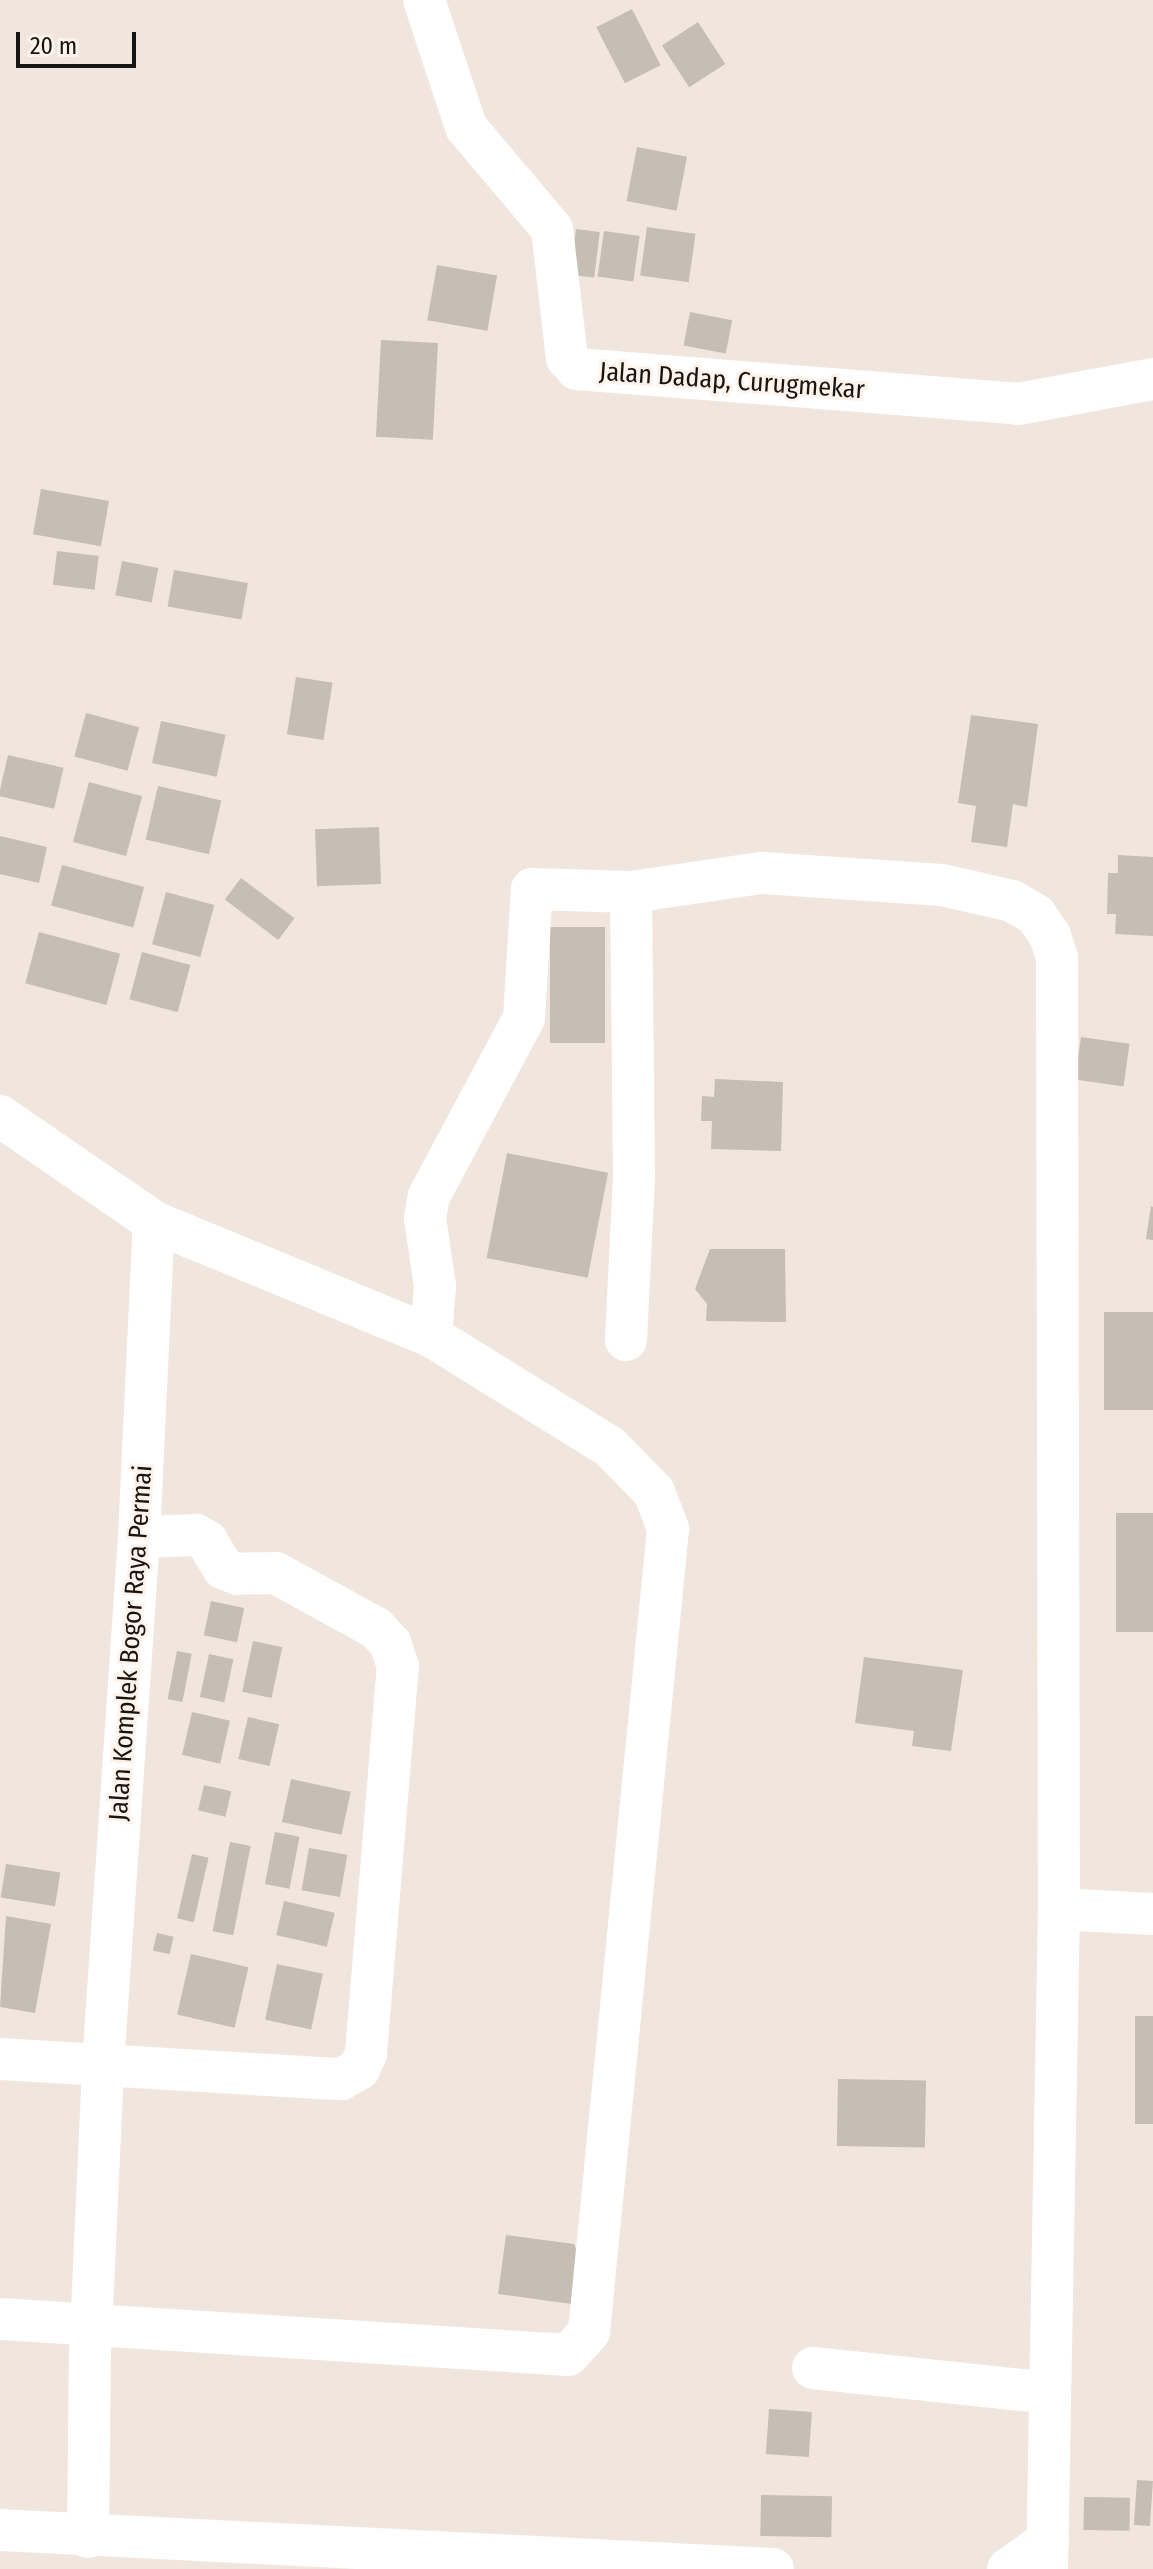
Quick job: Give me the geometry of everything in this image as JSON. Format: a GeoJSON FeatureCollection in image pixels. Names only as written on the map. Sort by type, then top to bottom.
{"type":"FeatureCollection","features":[{"type":"Feature","properties":{"kind":"street","name":"Jalan Dadap, Curugmekar"},"geometry":{"type":"LineString","coordinates":[[424,0],[466,127],[552,229],[567,358],[577,369],[1018,404],[1153,379]]}},
{"type":"Feature","properties":{"kind":"street"},"geometry":{"type":"LineString","coordinates":[[431,1336],[435,1286],[425,1218],[429,1196],[524,1018],[532,889],[631,892],[761,873],[942,885],[1012,901],[1036,915],[1050,936],[1057,958],[1059,1909],[1048,2555],[1008,2569]]}},
{"type":"Feature","properties":{"kind":"street"},"geometry":{"type":"LineString","coordinates":[[626,1340],[634,1177],[631,892]]}},
{"type":"Feature","properties":{"kind":"street"},"geometry":{"type":"LineString","coordinates":[[0,1116],[154,1222],[431,1336],[610,1447],[654,1492],[668,1529],[589,2332],[568,2355],[0,2319]]}},
{"type":"Feature","properties":{"kind":"street","name":"Jalan Komplek Bogor Raya Permai"},"geometry":{"type":"LineString","coordinates":[[88,2537],[90,2354],[95,2325],[103,2064],[139,1537],[154,1222]]}},
{"type":"Feature","properties":{"kind":"street"},"geometry":{"type":"LineString","coordinates":[[0,2059],[341,2079],[359,2069],[366,2053],[398,1667],[390,1643],[376,1628],[276,1573],[237,1574],[223,1568],[207,1541],[196,1535],[139,1537]]}},
{"type":"Feature","properties":{"kind":"street"},"geometry":{"type":"LineString","coordinates":[[1059,1909],[1153,1914]]}},
{"type":"Feature","properties":{"kind":"street"},"geometry":{"type":"LineString","coordinates":[[813,2368],[1050,2393]]}},
{"type":"Feature","properties":{"kind":"street"},"geometry":{"type":"LineString","coordinates":[[0,2530],[564,2564],[773,2569]]}},
{"type":"Feature","properties":{"kind":"building"},"geometry":{"type":"Polygon","coordinates":[[[632,9],[661,65],[625,83],[596,27],[632,9]]]}},
{"type":"Feature","properties":{"kind":"building"},"geometry":{"type":"Polygon","coordinates":[[[698,22],[725,64],[689,87],[662,45],[698,22]]]}},
{"type":"Feature","properties":{"kind":"building"},"geometry":{"type":"Polygon","coordinates":[[[637,147],[687,157],[677,211],[627,201],[637,147]]]}},
{"type":"Feature","properties":{"kind":"building"},"geometry":{"type":"Polygon","coordinates":[[[647,227],[696,234],[689,282],[640,276],[647,227]]]}},
{"type":"Feature","properties":{"kind":"building"},"geometry":{"type":"Polygon","coordinates":[[[576,229],[600,232],[594,278],[570,275],[576,229]]]}},
{"type":"Feature","properties":{"kind":"building"},"geometry":{"type":"Polygon","coordinates":[[[604,231],[640,236],[633,282],[598,277],[604,231]]]}},
{"type":"Feature","properties":{"kind":"building"},"geometry":{"type":"Polygon","coordinates":[[[437,265],[497,276],[487,331],[427,320],[437,265]]]}},
{"type":"Feature","properties":{"kind":"building"},"geometry":{"type":"Polygon","coordinates":[[[690,312],[732,320],[726,354],[684,345],[690,312]]]}},
{"type":"Feature","properties":{"kind":"building"},"geometry":{"type":"Polygon","coordinates":[[[381,340],[438,343],[433,440],[376,437],[381,340]]]}},
{"type":"Feature","properties":{"kind":"building"},"geometry":{"type":"Polygon","coordinates":[[[41,489],[109,501],[101,546],[33,534],[41,489]]]}},
{"type":"Feature","properties":{"kind":"building"},"geometry":{"type":"Polygon","coordinates":[[[57,551],[99,556],[95,590],[53,585],[57,551]]]}},
{"type":"Feature","properties":{"kind":"building"},"geometry":{"type":"Polygon","coordinates":[[[122,561],[158,568],[152,602],[115,595],[122,561]]]}},
{"type":"Feature","properties":{"kind":"building"},"geometry":{"type":"Polygon","coordinates":[[[174,570],[248,583],[241,619],[168,606],[174,570]]]}},
{"type":"Feature","properties":{"kind":"building"},"geometry":{"type":"Polygon","coordinates":[[[296,677],[333,683],[323,740],[287,734],[296,677]]]}},
{"type":"Feature","properties":{"kind":"building"},"geometry":{"type":"Polygon","coordinates":[[[86,713],[139,727],[127,771],[74,756],[86,713]]]}},
{"type":"Feature","properties":{"kind":"building"},"geometry":{"type":"Polygon","coordinates":[[[971,715],[1038,724],[1027,807],[1013,804],[1007,847],[971,842],[976,806],[958,803],[971,715]]]}},
{"type":"Feature","properties":{"kind":"building"},"geometry":{"type":"Polygon","coordinates":[[[161,721],[226,735],[217,777],[152,763],[161,721]]]}},
{"type":"Feature","properties":{"kind":"building"},"geometry":{"type":"Polygon","coordinates":[[[8,755],[64,768],[54,809],[0,796],[8,755]]]}},
{"type":"Feature","properties":{"kind":"building"},"geometry":{"type":"Polygon","coordinates":[[[89,782],[142,796],[126,856],[73,842],[89,782]]]}},
{"type":"Feature","properties":{"kind":"building"},"geometry":{"type":"Polygon","coordinates":[[[158,786],[221,801],[209,854],[146,840],[158,786]]]}},
{"type":"Feature","properties":{"kind":"building"},"geometry":{"type":"Polygon","coordinates":[[[379,827],[381,884],[317,886],[315,829],[379,827]]]}},
{"type":"Feature","properties":{"kind":"building"},"geometry":{"type":"Polygon","coordinates":[[[0,836],[47,847],[39,883],[0,874],[0,836]]]}},
{"type":"Feature","properties":{"kind":"building"},"geometry":{"type":"Polygon","coordinates":[[[1118,855],[1153,857],[1153,936],[1115,934],[1116,914],[1107,914],[1108,873],[1118,873],[1118,855]]]}},
{"type":"Feature","properties":{"kind":"building"},"geometry":{"type":"Polygon","coordinates":[[[62,865],[144,887],[133,928],[51,906],[62,865]]]}},
{"type":"Feature","properties":{"kind":"building"},"geometry":{"type":"Polygon","coordinates":[[[241,878],[295,918],[278,940],[225,900],[241,878]]]}},
{"type":"Feature","properties":{"kind":"building"},"geometry":{"type":"Polygon","coordinates":[[[166,892],[214,905],[200,957],[152,944],[166,892]]]}},
{"type":"Feature","properties":{"kind":"building"},"geometry":{"type":"Polygon","coordinates":[[[550,927],[605,927],[605,1043],[550,1043],[550,927]]]}},
{"type":"Feature","properties":{"kind":"building"},"geometry":{"type":"Polygon","coordinates":[[[39,932],[120,954],[106,1005],[25,983],[39,932]]]}},
{"type":"Feature","properties":{"kind":"building"},"geometry":{"type":"Polygon","coordinates":[[[142,952],[190,965],[178,1012],[129,999],[142,952]]]}},
{"type":"Feature","properties":{"kind":"building"},"geometry":{"type":"Polygon","coordinates":[[[1081,1037],[1130,1044],[1124,1086],[1075,1080],[1081,1037]]]}},
{"type":"Feature","properties":{"kind":"building"},"geometry":{"type":"Polygon","coordinates":[[[715,1079],[783,1082],[781,1151],[711,1149],[712,1121],[701,1121],[702,1096],[714,1097],[715,1079]]]}},
{"type":"Feature","properties":{"kind":"building"},"geometry":{"type":"Polygon","coordinates":[[[507,1153],[608,1173],[588,1278],[487,1258],[507,1153]]]}},
{"type":"Feature","properties":{"kind":"building"},"geometry":{"type":"Polygon","coordinates":[[[1153,1207],[1153,1240],[1146,1239],[1153,1207]]]}},
{"type":"Feature","properties":{"kind":"building"},"geometry":{"type":"Polygon","coordinates":[[[710,1249],[785,1249],[786,1322],[706,1321],[707,1304],[695,1289],[710,1249]]]}},
{"type":"Feature","properties":{"kind":"building"},"geometry":{"type":"Polygon","coordinates":[[[1104,1312],[1153,1312],[1153,1410],[1104,1410],[1104,1312]]]}},
{"type":"Feature","properties":{"kind":"building"},"geometry":{"type":"Polygon","coordinates":[[[1116,1513],[1153,1513],[1153,1632],[1116,1632],[1116,1513]]]}},
{"type":"Feature","properties":{"kind":"building"},"geometry":{"type":"Polygon","coordinates":[[[211,1601],[244,1608],[237,1642],[204,1635],[211,1601]]]}},
{"type":"Feature","properties":{"kind":"building"},"geometry":{"type":"Polygon","coordinates":[[[253,1641],[282,1647],[272,1698],[242,1692],[253,1641]]]}},
{"type":"Feature","properties":{"kind":"building"},"geometry":{"type":"Polygon","coordinates":[[[177,1651],[192,1654],[182,1702],[168,1699],[177,1651]]]}},
{"type":"Feature","properties":{"kind":"building"},"geometry":{"type":"Polygon","coordinates":[[[209,1654],[233,1659],[224,1702],[200,1697],[209,1654]]]}},
{"type":"Feature","properties":{"kind":"building"},"geometry":{"type":"Polygon","coordinates":[[[864,1657],[963,1670],[951,1751],[912,1746],[914,1731],[855,1723],[864,1657]]]}},
{"type":"Feature","properties":{"kind":"building"},"geometry":{"type":"Polygon","coordinates":[[[192,1712],[230,1721],[220,1764],[182,1755],[192,1712]]]}},
{"type":"Feature","properties":{"kind":"building"},"geometry":{"type":"Polygon","coordinates":[[[248,1717],[279,1724],[270,1766],[238,1759],[248,1717]]]}},
{"type":"Feature","properties":{"kind":"building"},"geometry":{"type":"Polygon","coordinates":[[[291,1779],[351,1792],[342,1835],[282,1822],[291,1779]]]}},
{"type":"Feature","properties":{"kind":"building"},"geometry":{"type":"Polygon","coordinates":[[[204,1785],[231,1791],[225,1817],[198,1810],[204,1785]]]}},
{"type":"Feature","properties":{"kind":"building"},"geometry":{"type":"Polygon","coordinates":[[[275,1832],[300,1837],[289,1889],[265,1884],[275,1832]]]}},
{"type":"Feature","properties":{"kind":"building"},"geometry":{"type":"Polygon","coordinates":[[[230,1842],[251,1846],[233,1935],[213,1931],[230,1842]]]}},
{"type":"Feature","properties":{"kind":"building"},"geometry":{"type":"Polygon","coordinates":[[[309,1848],[347,1855],[340,1897],[302,1890],[309,1848]]]}},
{"type":"Feature","properties":{"kind":"building"},"geometry":{"type":"Polygon","coordinates":[[[192,1854],[209,1858],[194,1922],[177,1918],[192,1854]]]}},
{"type":"Feature","properties":{"kind":"building"},"geometry":{"type":"Polygon","coordinates":[[[6,1864],[60,1873],[55,1906],[1,1898],[6,1864]]]}},
{"type":"Feature","properties":{"kind":"building"},"geometry":{"type":"Polygon","coordinates":[[[284,1901],[335,1913],[327,1947],[276,1935],[284,1901]]]}},
{"type":"Feature","properties":{"kind":"building"},"geometry":{"type":"Polygon","coordinates":[[[6,1916],[51,1924],[35,2013],[0,2007],[6,1916]]]}},
{"type":"Feature","properties":{"kind":"building"},"geometry":{"type":"Polygon","coordinates":[[[157,1933],[174,1937],[170,1954],[153,1951],[157,1933]]]}},
{"type":"Feature","properties":{"kind":"building"},"geometry":{"type":"Polygon","coordinates":[[[191,1954],[248,1967],[235,2028],[177,2014],[191,1954]]]}},
{"type":"Feature","properties":{"kind":"building"},"geometry":{"type":"Polygon","coordinates":[[[277,1964],[323,1974],[311,2030],[265,2020],[277,1964]]]}},
{"type":"Feature","properties":{"kind":"building"},"geometry":{"type":"Polygon","coordinates":[[[1135,2016],[1153,2016],[1153,2124],[1135,2124],[1135,2016]]]}},
{"type":"Feature","properties":{"kind":"building"},"geometry":{"type":"Polygon","coordinates":[[[838,2079],[926,2081],[925,2148],[837,2146],[838,2079]]]}},
{"type":"Feature","properties":{"kind":"building"},"geometry":{"type":"Polygon","coordinates":[[[506,2235],[574,2244],[583,2267],[579,2305],[498,2294],[506,2235]]]}},
{"type":"Feature","properties":{"kind":"building"},"geometry":{"type":"Polygon","coordinates":[[[769,2409],[812,2412],[809,2457],[766,2454],[769,2409]]]}},
{"type":"Feature","properties":{"kind":"building"},"geometry":{"type":"Polygon","coordinates":[[[1137,2480],[1153,2481],[1150,2526],[1134,2525],[1137,2480]]]}},
{"type":"Feature","properties":{"kind":"building"},"geometry":{"type":"Polygon","coordinates":[[[761,2495],[832,2496],[831,2537],[760,2536],[761,2495]]]}},
{"type":"Feature","properties":{"kind":"building"},"geometry":{"type":"Polygon","coordinates":[[[1084,2497],[1130,2498],[1129,2531],[1083,2530],[1084,2497]]]}}]}
